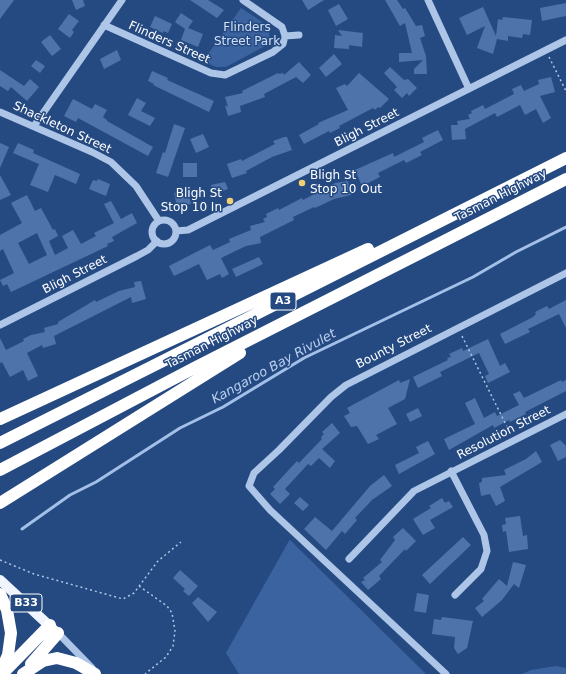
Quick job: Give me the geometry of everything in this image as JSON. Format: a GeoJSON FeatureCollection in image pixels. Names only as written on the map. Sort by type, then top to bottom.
{"type":"FeatureCollection","features":[{"type":"Feature","properties":{"kind":"highway","name":"Tasman Highway"},"geometry":{"type":"LineString","coordinates":[[0,443],[566,158]]}},
{"type":"Feature","properties":{"kind":"highway"},"geometry":{"type":"LineString","coordinates":[[0,419],[544,169]]}},
{"type":"Feature","properties":{"kind":"highway","name":"Tasman Highway"},"geometry":{"type":"LineString","coordinates":[[0,470],[328,299],[566,179]]}},
{"type":"Feature","properties":{"kind":"highway"},"geometry":{"type":"LineString","coordinates":[[0,503],[328,299]]}},
{"type":"Feature","properties":{"kind":"highway"},"geometry":{"type":"LineString","coordinates":[[0,594],[7,610],[11,633],[8,655],[1,673]]}},
{"type":"Feature","properties":{"kind":"highway"},"geometry":{"type":"LineString","coordinates":[[1,673],[54,629]]}},
{"type":"Feature","properties":{"kind":"highway"},"geometry":{"type":"LineString","coordinates":[[22,674],[54,629]]}},
{"type":"Feature","properties":{"kind":"highway"},"geometry":{"type":"LineString","coordinates":[[22,674],[43,661],[57,658],[76,662],[97,674]]}},
{"type":"Feature","properties":{"kind":"main road","name":"B33"},"geometry":{"type":"LineString","coordinates":[[0,580],[54,629]]}},
{"type":"Feature","properties":{"kind":"street"},"geometry":{"type":"LineString","coordinates":[[34,126],[122,0]]}},
{"type":"Feature","properties":{"kind":"street"},"geometry":{"type":"LineString","coordinates":[[243,0],[282,27],[285,36],[299,35]]}},
{"type":"Feature","properties":{"kind":"street"},"geometry":{"type":"LineString","coordinates":[[428,0],[469,89]]}},
{"type":"Feature","properties":{"kind":"street","name":"Flinders Street"},"geometry":{"type":"LineString","coordinates":[[104,25],[211,73],[220,75],[231,73],[273,52],[283,44],[285,36]]}},
{"type":"Feature","properties":{"kind":"street","name":"Bligh Street"},"geometry":{"type":"LineString","coordinates":[[176,231],[188,230],[566,40]]}},
{"type":"Feature","properties":{"kind":"street","name":"Shackleton Street"},"geometry":{"type":"LineString","coordinates":[[0,112],[92,152],[111,162],[136,186],[159,221]]}},
{"type":"Feature","properties":{"kind":"street"},"geometry":{"type":"LineString","coordinates":[[159,221],[170,222],[176,231],[172,242],[164,244],[157,241],[152,232],[154,226],[159,221]]}},
{"type":"Feature","properties":{"kind":"street","name":"Bligh Street"},"geometry":{"type":"LineString","coordinates":[[2,324],[137,256],[148,250],[157,241]]}},
{"type":"Feature","properties":{"kind":"street","name":"Bounty Street"},"geometry":{"type":"LineString","coordinates":[[446,674],[384,618],[257,497],[249,486],[254,473],[331,397],[346,385],[566,273]]}},
{"type":"Feature","properties":{"kind":"street"},"geometry":{"type":"LineString","coordinates":[[0,316],[2,324]]}},
{"type":"Feature","properties":{"kind":"street","name":"Resolution Street"},"geometry":{"type":"LineString","coordinates":[[349,559],[414,491],[566,414]]}},
{"type":"Feature","properties":{"kind":"street","name":"Resolution Street"},"geometry":{"type":"LineString","coordinates":[[451,471],[484,535],[487,550],[481,569],[455,595]]}},
{"type":"Feature","properties":{"kind":"street"},"geometry":{"type":"LineString","coordinates":[[54,629],[97,674]]}},
{"type":"Feature","properties":{"kind":"path"},"geometry":{"type":"LineString","coordinates":[[546,50],[566,91]]}},
{"type":"Feature","properties":{"kind":"path"},"geometry":{"type":"LineString","coordinates":[[457,328],[514,440]]}},
{"type":"Feature","properties":{"kind":"path"},"geometry":{"type":"LineString","coordinates":[[0,560],[34,574],[123,599],[134,593],[158,561],[181,542]]}},
{"type":"Feature","properties":{"kind":"path"},"geometry":{"type":"LineString","coordinates":[[139,586],[167,606],[172,613],[175,631],[174,646],[166,657],[145,674]]}},
{"type":"Feature","properties":{"kind":"green space","name":"Flinders Street Park"},"geometry":{"type":"Polygon","coordinates":[[[241,8],[267,25],[270,38],[267,45],[226,67],[216,67],[203,61],[241,8]]]}},
{"type":"Feature","properties":{"kind":"green space"},"geometry":{"type":"Polygon","coordinates":[[[290,539],[426,674],[239,674],[226,653],[290,539]]]}},
{"type":"Feature","properties":{"kind":"green space"},"geometry":{"type":"Polygon","coordinates":[[[556,666],[566,668],[566,674],[522,674],[531,670],[556,666]]]}},
{"type":"Feature","properties":{"kind":"building"},"geometry":{"type":"Polygon","coordinates":[[[0,0],[14,0],[0,19],[0,0]]]}},
{"type":"Feature","properties":{"kind":"building"},"geometry":{"type":"Polygon","coordinates":[[[72,0],[83,0],[85,6],[76,10],[72,0]]]}},
{"type":"Feature","properties":{"kind":"building"},"geometry":{"type":"Polygon","coordinates":[[[190,0],[208,0],[224,10],[217,18],[190,0]]]}},
{"type":"Feature","properties":{"kind":"building"},"geometry":{"type":"Polygon","coordinates":[[[302,0],[324,0],[308,10],[302,0]]]}},
{"type":"Feature","properties":{"kind":"building"},"geometry":{"type":"Polygon","coordinates":[[[385,0],[397,0],[403,9],[405,8],[416,26],[422,25],[425,36],[420,38],[426,56],[427,74],[414,74],[414,69],[423,60],[399,62],[399,53],[412,53],[405,23],[400,26],[385,0]]]}},
{"type":"Feature","properties":{"kind":"building"},"geometry":{"type":"Polygon","coordinates":[[[566,3],[566,16],[542,21],[540,8],[566,3]]]}},
{"type":"Feature","properties":{"kind":"building"},"geometry":{"type":"Polygon","coordinates":[[[339,4],[348,19],[336,26],[328,10],[339,4]]]}},
{"type":"Feature","properties":{"kind":"building"},"geometry":{"type":"Polygon","coordinates":[[[483,7],[496,36],[498,19],[502,20],[503,17],[532,20],[530,35],[523,34],[522,38],[508,36],[508,41],[497,39],[493,54],[477,48],[485,26],[467,35],[459,18],[483,7]]]}},
{"type":"Feature","properties":{"kind":"building"},"geometry":{"type":"Polygon","coordinates":[[[181,13],[193,21],[188,28],[203,34],[198,47],[181,40],[185,29],[175,22],[181,13]]]}},
{"type":"Feature","properties":{"kind":"building"},"geometry":{"type":"Polygon","coordinates":[[[69,14],[79,21],[72,30],[74,32],[70,38],[58,29],[69,14]]]}},
{"type":"Feature","properties":{"kind":"building"},"geometry":{"type":"Polygon","coordinates":[[[155,16],[172,24],[168,33],[163,31],[163,33],[150,27],[155,16]]]}},
{"type":"Feature","properties":{"kind":"building"},"geometry":{"type":"Polygon","coordinates":[[[338,30],[363,33],[362,47],[349,45],[349,49],[334,48],[335,35],[342,36],[338,30]]]}},
{"type":"Feature","properties":{"kind":"building"},"geometry":{"type":"Polygon","coordinates":[[[50,35],[61,49],[52,56],[41,42],[50,35]]]}},
{"type":"Feature","properties":{"kind":"building"},"geometry":{"type":"Polygon","coordinates":[[[117,50],[121,60],[104,69],[100,59],[117,50]]]}},
{"type":"Feature","properties":{"kind":"building"},"geometry":{"type":"Polygon","coordinates":[[[334,54],[342,64],[326,77],[319,68],[334,54]]]}},
{"type":"Feature","properties":{"kind":"building"},"geometry":{"type":"Polygon","coordinates":[[[36,60],[45,66],[40,73],[31,66],[36,60]]]}},
{"type":"Feature","properties":{"kind":"building"},"geometry":{"type":"Polygon","coordinates":[[[299,62],[311,75],[303,83],[296,77],[264,94],[265,97],[240,106],[241,112],[228,116],[225,105],[228,107],[225,97],[243,93],[242,91],[278,73],[283,73],[284,75],[299,62]]]}},
{"type":"Feature","properties":{"kind":"building"},"geometry":{"type":"Polygon","coordinates":[[[390,67],[404,80],[408,79],[417,88],[409,96],[407,93],[402,98],[394,90],[397,87],[384,73],[390,67]]]}},
{"type":"Feature","properties":{"kind":"building"},"geometry":{"type":"Polygon","coordinates":[[[0,70],[24,86],[30,79],[39,87],[27,101],[11,87],[8,91],[0,86],[0,70]]]}},
{"type":"Feature","properties":{"kind":"building"},"geometry":{"type":"Polygon","coordinates":[[[152,71],[168,78],[167,80],[214,101],[209,112],[153,85],[154,84],[148,81],[152,71]]]}},
{"type":"Feature","properties":{"kind":"building"},"geometry":{"type":"Polygon","coordinates":[[[359,73],[389,99],[380,108],[378,107],[375,110],[373,108],[339,126],[340,128],[330,133],[329,131],[304,144],[299,135],[319,124],[318,123],[348,110],[336,88],[345,84],[347,86],[359,73]]]}},
{"type":"Feature","properties":{"kind":"building"},"geometry":{"type":"Polygon","coordinates":[[[551,77],[555,92],[540,96],[551,118],[543,123],[536,109],[525,115],[520,105],[497,117],[495,113],[465,129],[466,139],[452,140],[451,125],[458,125],[457,121],[470,119],[468,115],[472,113],[471,111],[483,105],[485,109],[514,94],[512,89],[521,85],[524,91],[539,84],[538,80],[551,77]]]}},
{"type":"Feature","properties":{"kind":"building"},"geometry":{"type":"Polygon","coordinates":[[[137,98],[146,103],[141,111],[155,118],[150,126],[128,115],[137,98]]]}},
{"type":"Feature","properties":{"kind":"building"},"geometry":{"type":"Polygon","coordinates":[[[73,99],[92,109],[95,104],[107,110],[103,117],[107,121],[153,147],[148,156],[78,118],[76,122],[64,116],[73,99]]]}},
{"type":"Feature","properties":{"kind":"building"},"geometry":{"type":"Polygon","coordinates":[[[174,124],[185,128],[168,177],[156,173],[163,152],[165,153],[174,124]]]}},
{"type":"Feature","properties":{"kind":"building"},"geometry":{"type":"Polygon","coordinates":[[[438,130],[443,140],[420,152],[422,155],[406,163],[404,160],[378,173],[380,177],[362,186],[355,170],[393,153],[394,157],[424,142],[422,138],[438,130]]]}},
{"type":"Feature","properties":{"kind":"building"},"geometry":{"type":"Polygon","coordinates":[[[203,134],[209,147],[196,153],[190,139],[203,134]]]}},
{"type":"Feature","properties":{"kind":"building"},"geometry":{"type":"Polygon","coordinates":[[[287,137],[292,150],[272,157],[246,171],[247,173],[232,178],[227,164],[241,159],[242,161],[275,144],[273,141],[287,137]]]}},
{"type":"Feature","properties":{"kind":"building"},"geometry":{"type":"Polygon","coordinates":[[[0,143],[9,147],[0,168],[0,143]]]}},
{"type":"Feature","properties":{"kind":"building"},"geometry":{"type":"Polygon","coordinates":[[[18,143],[34,150],[33,153],[80,174],[76,184],[55,175],[48,192],[30,185],[39,164],[13,153],[18,143]]]}},
{"type":"Feature","properties":{"kind":"building"},"geometry":{"type":"Polygon","coordinates":[[[183,163],[197,163],[197,177],[183,177],[183,163]]]}},
{"type":"Feature","properties":{"kind":"building"},"geometry":{"type":"Polygon","coordinates":[[[0,175],[11,195],[0,200],[0,175]]]}},
{"type":"Feature","properties":{"kind":"building"},"geometry":{"type":"Polygon","coordinates":[[[98,179],[110,184],[106,196],[89,189],[93,180],[97,181],[98,179]]]}},
{"type":"Feature","properties":{"kind":"building"},"geometry":{"type":"Polygon","coordinates":[[[348,181],[351,195],[334,199],[293,217],[294,220],[260,237],[261,243],[246,246],[221,258],[229,274],[222,278],[220,274],[207,280],[199,264],[174,276],[169,266],[210,245],[213,250],[230,242],[229,239],[251,230],[250,226],[265,222],[263,219],[267,217],[266,214],[278,208],[279,210],[302,198],[303,200],[335,183],[348,181]]]}},
{"type":"Feature","properties":{"kind":"building"},"geometry":{"type":"Polygon","coordinates":[[[225,182],[228,189],[214,194],[211,185],[225,182]]]}},
{"type":"Feature","properties":{"kind":"building"},"geometry":{"type":"Polygon","coordinates":[[[187,190],[191,204],[177,207],[174,193],[187,190]]]}},
{"type":"Feature","properties":{"kind":"building"},"geometry":{"type":"Polygon","coordinates":[[[27,195],[35,211],[41,208],[58,236],[49,241],[55,255],[68,248],[62,236],[73,230],[81,244],[96,236],[94,233],[114,223],[104,204],[111,201],[121,219],[132,213],[137,223],[112,237],[114,241],[107,244],[108,246],[11,292],[7,284],[3,286],[0,280],[14,273],[3,249],[0,251],[0,235],[22,223],[11,203],[27,195]],[[37,233],[18,243],[29,264],[47,255],[37,233]]]}},
{"type":"Feature","properties":{"kind":"building"},"geometry":{"type":"Polygon","coordinates":[[[259,257],[263,264],[236,277],[232,269],[259,257]]]}},
{"type":"Feature","properties":{"kind":"building"},"geometry":{"type":"Polygon","coordinates":[[[141,281],[146,299],[132,303],[131,297],[54,336],[56,344],[43,348],[42,345],[27,353],[38,376],[28,381],[23,370],[10,377],[2,362],[0,363],[0,338],[6,350],[24,341],[23,339],[31,335],[45,332],[44,328],[58,324],[58,322],[95,300],[96,302],[119,291],[135,287],[134,282],[141,281]]]}},
{"type":"Feature","properties":{"kind":"building"},"geometry":{"type":"Polygon","coordinates":[[[566,300],[566,328],[559,314],[528,329],[530,332],[505,344],[500,334],[533,317],[536,314],[535,312],[547,306],[549,309],[566,300]]]}},
{"type":"Feature","properties":{"kind":"building"},"geometry":{"type":"Polygon","coordinates":[[[488,339],[500,366],[505,363],[510,372],[488,383],[485,376],[489,374],[479,353],[440,372],[442,376],[418,388],[413,377],[448,360],[447,358],[451,357],[449,354],[462,348],[463,351],[488,339]]]}},
{"type":"Feature","properties":{"kind":"building"},"geometry":{"type":"Polygon","coordinates":[[[410,379],[405,399],[388,408],[397,424],[376,435],[379,439],[368,444],[357,426],[351,427],[344,416],[350,413],[347,408],[399,380],[400,383],[410,379]]]}},
{"type":"Feature","properties":{"kind":"building"},"geometry":{"type":"Polygon","coordinates":[[[561,380],[562,382],[566,380],[566,391],[525,412],[526,414],[510,422],[509,420],[494,428],[493,425],[449,450],[444,439],[475,424],[465,403],[475,398],[484,418],[495,412],[497,416],[519,405],[513,394],[520,391],[524,398],[561,380]]]}},
{"type":"Feature","properties":{"kind":"building"},"geometry":{"type":"Polygon","coordinates":[[[418,408],[422,416],[410,422],[406,414],[418,408]]]}},
{"type":"Feature","properties":{"kind":"building"},"geometry":{"type":"Polygon","coordinates":[[[332,423],[340,433],[322,449],[335,461],[330,468],[319,458],[311,466],[308,464],[285,489],[290,494],[280,504],[270,494],[275,489],[273,487],[297,461],[299,463],[322,439],[321,437],[324,434],[322,432],[332,423]]]}},
{"type":"Feature","properties":{"kind":"building"},"geometry":{"type":"Polygon","coordinates":[[[560,440],[566,446],[566,457],[558,461],[550,445],[560,440]]]}},
{"type":"Feature","properties":{"kind":"building"},"geometry":{"type":"Polygon","coordinates":[[[428,441],[435,454],[399,474],[395,465],[419,453],[416,447],[428,441]]]}},
{"type":"Feature","properties":{"kind":"building"},"geometry":{"type":"Polygon","coordinates":[[[536,451],[542,462],[500,487],[505,501],[496,506],[490,494],[481,496],[479,483],[482,482],[482,478],[506,475],[504,470],[526,459],[536,451]]]}},
{"type":"Feature","properties":{"kind":"building"},"geometry":{"type":"Polygon","coordinates":[[[384,475],[392,486],[372,500],[355,518],[357,520],[345,534],[342,531],[326,550],[304,529],[315,517],[332,531],[370,486],[384,475]]]}},
{"type":"Feature","properties":{"kind":"building"},"geometry":{"type":"Polygon","coordinates":[[[300,497],[309,505],[303,511],[294,503],[300,497]]]}},
{"type":"Feature","properties":{"kind":"building"},"geometry":{"type":"Polygon","coordinates":[[[442,498],[445,503],[449,501],[453,507],[430,520],[435,528],[423,535],[413,519],[431,508],[429,506],[442,498]]]}},
{"type":"Feature","properties":{"kind":"building"},"geometry":{"type":"Polygon","coordinates":[[[520,516],[523,536],[527,535],[528,549],[509,552],[506,531],[503,532],[502,525],[506,524],[505,518],[520,516]]]}},
{"type":"Feature","properties":{"kind":"building"},"geometry":{"type":"Polygon","coordinates":[[[403,528],[416,541],[406,551],[405,549],[379,576],[381,579],[368,590],[361,582],[365,580],[363,578],[382,562],[380,560],[395,540],[393,537],[403,528]]]}},
{"type":"Feature","properties":{"kind":"building"},"geometry":{"type":"Polygon","coordinates":[[[463,537],[471,545],[430,584],[422,575],[463,537]]]}},
{"type":"Feature","properties":{"kind":"building"},"geometry":{"type":"Polygon","coordinates":[[[513,562],[526,565],[519,588],[514,584],[502,600],[482,617],[475,608],[484,601],[482,599],[499,579],[507,586],[513,562]]]}},
{"type":"Feature","properties":{"kind":"building"},"geometry":{"type":"Polygon","coordinates":[[[180,570],[198,586],[189,596],[183,591],[185,589],[173,578],[180,570]]]}},
{"type":"Feature","properties":{"kind":"building"},"geometry":{"type":"Polygon","coordinates":[[[417,593],[429,595],[426,613],[414,611],[417,593]]]}},
{"type":"Feature","properties":{"kind":"building"},"geometry":{"type":"Polygon","coordinates":[[[198,597],[217,612],[208,622],[192,603],[198,597]]]}},
{"type":"Feature","properties":{"kind":"building"},"geometry":{"type":"Polygon","coordinates":[[[442,617],[473,621],[467,648],[458,654],[454,648],[455,637],[432,634],[434,619],[441,620],[442,617]]]}},
{"type":"Feature","properties":{"kind":"waterway","name":"Kangaroo Bay Rivulet"},"geometry":{"type":"LineString","coordinates":[[22,529],[70,495],[96,482],[180,428],[223,407],[304,358],[473,277],[516,252],[566,227]]}},
{"type":"Feature","properties":{"kind":"place","name":"Bligh St Stop 10 Out"},"geometry":{"type":"Point","coordinates":[302,183]}},
{"type":"Feature","properties":{"kind":"place","name":"Bligh St Stop 10 In"},"geometry":{"type":"Point","coordinates":[230,201]}}]}
